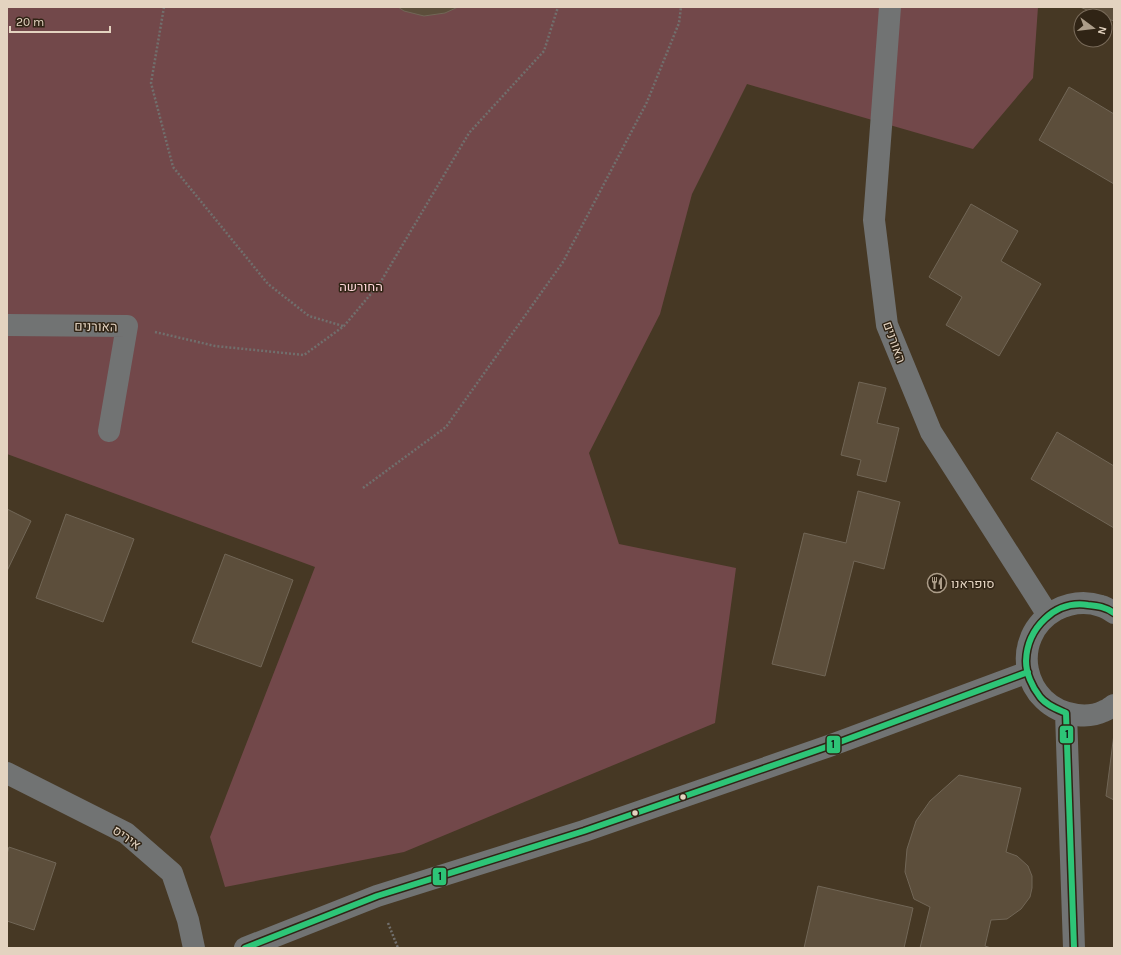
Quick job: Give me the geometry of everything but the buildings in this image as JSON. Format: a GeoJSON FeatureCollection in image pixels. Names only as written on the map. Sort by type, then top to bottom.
{"type":"FeatureCollection","features":[{"type":"Feature","properties":{"kind":"street","name":"האורנים"},"geometry":{"type":"LineString","coordinates":[[890,7],[874,220],[887,325],[931,432],[1048,615]]}},
{"type":"Feature","properties":{"kind":"street","name":"האורנים"},"geometry":{"type":"LineString","coordinates":[[7,325],[127,326],[109,431]]}},
{"type":"Feature","properties":{"kind":"street"},"geometry":{"type":"LineString","coordinates":[[1114,613],[1102,606],[1083,603],[1064,606],[1048,615],[1036,627],[1029,641],[1026,656],[1028,672],[1033,686],[1041,698],[1052,707],[1066,713],[1085,716],[1104,711],[1114,705]]}},
{"type":"Feature","properties":{"kind":"street"},"geometry":{"type":"LineString","coordinates":[[245,948],[377,896],[599,826],[829,746],[1028,672]]}},
{"type":"Feature","properties":{"kind":"street"},"geometry":{"type":"LineString","coordinates":[[1066,713],[1074,948]]}},
{"type":"Feature","properties":{"kind":"street","name":"איריס"},"geometry":{"type":"LineString","coordinates":[[7,773],[126,833],[172,873],[188,920],[194,948]]}},
{"type":"Feature","properties":{"kind":"path"},"geometry":{"type":"LineString","coordinates":[[164,7],[151,83],[173,167],[268,284],[309,316],[344,326]]}},
{"type":"Feature","properties":{"kind":"path"},"geometry":{"type":"LineString","coordinates":[[127,326],[215,346],[304,354],[344,326],[380,283],[469,133],[544,51],[558,7]]}},
{"type":"Feature","properties":{"kind":"path"},"geometry":{"type":"LineString","coordinates":[[363,488],[446,427],[563,262],[647,102],[679,23],[681,7]]}},
{"type":"Feature","properties":{"kind":"green space","name":"החורשה"},"geometry":{"type":"Polygon","coordinates":[[[7,7],[1038,7],[1033,78],[973,149],[747,84],[692,194],[660,314],[589,453],[619,544],[736,568],[715,723],[404,852],[225,887],[210,837],[315,567],[7,454],[7,7]]]}},
{"type":"Feature","properties":{"kind":"transit line","name":"1"},"geometry":{"type":"LineString","coordinates":[[1074,948],[1066,713],[1048,705],[1042,700],[1034,689],[1030,680],[1026,661],[1031,638],[1037,627],[1054,612],[1065,607],[1088,605],[1099,606],[1114,613]]}},
{"type":"Feature","properties":{"kind":"transit line","name":"1"},"geometry":{"type":"LineString","coordinates":[[245,948],[377,896],[584,831],[829,746],[1028,672]]}},
{"type":"Feature","properties":{"kind":"place","name":"סופראנו"},"geometry":{"type":"Point","coordinates":[937,583]}}]}
